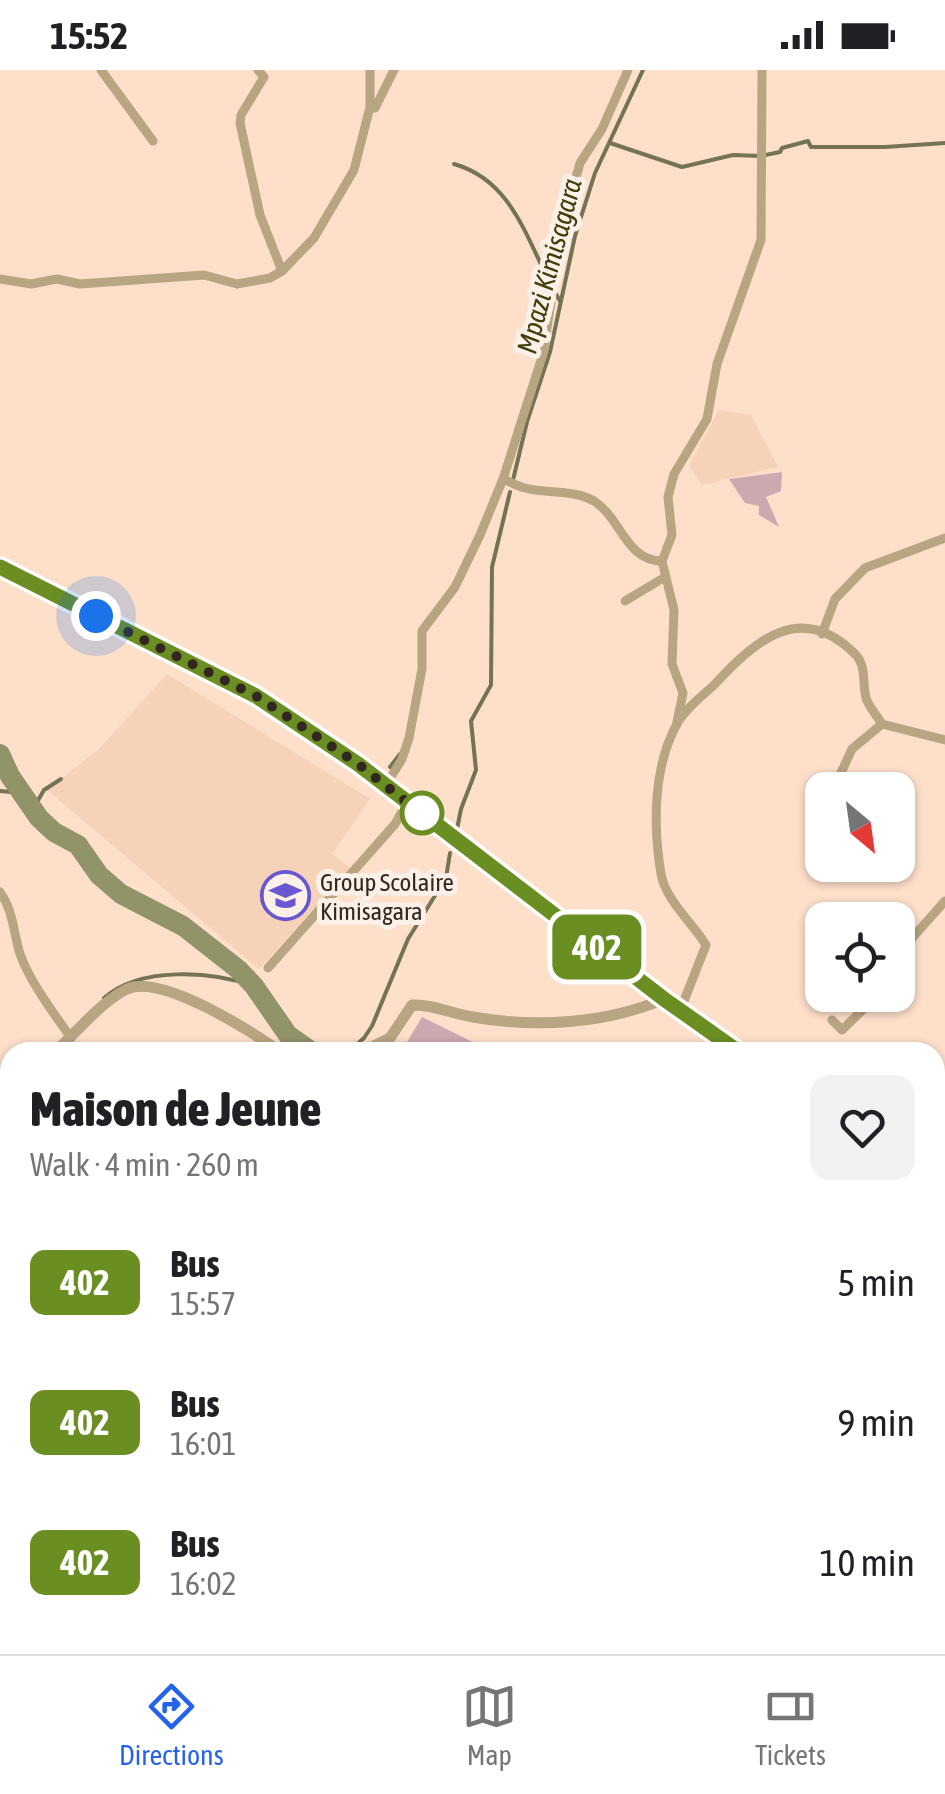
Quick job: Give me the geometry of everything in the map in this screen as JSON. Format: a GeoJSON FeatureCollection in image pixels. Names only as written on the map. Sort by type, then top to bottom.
{"type":"FeatureCollection","features":[{"type":"Feature","properties":{"kind":"main road"},"geometry":{"type":"LineString","coordinates":[[0,567],[256,696],[386,784],[725,1042]]}},
{"type":"Feature","properties":{"kind":"street"},"geometry":{"type":"LineString","coordinates":[[100,70],[153,141]]}},
{"type":"Feature","properties":{"kind":"street"},"geometry":{"type":"LineString","coordinates":[[258,70],[264,77],[240,123],[260,215],[282,272]]}},
{"type":"Feature","properties":{"kind":"street"},"geometry":{"type":"LineString","coordinates":[[0,278],[31,284],[56,279],[80,284],[204,275],[237,284],[282,272],[314,238],[354,170],[370,107],[370,70]]}},
{"type":"Feature","properties":{"kind":"street"},"geometry":{"type":"LineString","coordinates":[[370,107],[376,108],[394,70]]}},
{"type":"Feature","properties":{"kind":"street"},"geometry":{"type":"LineString","coordinates":[[386,784],[402,759],[409,738],[422,669],[422,631],[456,587],[503,479],[543,354],[562,224],[580,163],[602,129],[628,70]]}},
{"type":"Feature","properties":{"kind":"street"},"geometry":{"type":"LineString","coordinates":[[680,1011],[706,944],[673,899],[661,873],[657,797],[683,692],[672,664],[674,610],[662,561],[672,535],[668,497],[674,474],[707,419],[717,364],[756,264],[761,240],[762,70]]}},
{"type":"Feature","properties":{"kind":"street"},"geometry":{"type":"LineString","coordinates":[[503,479],[526,488],[594,501],[633,548],[650,561],[662,561]]}},
{"type":"Feature","properties":{"kind":"street"},"geometry":{"type":"LineString","coordinates":[[822,634],[835,599],[865,568],[945,538]]}},
{"type":"Feature","properties":{"kind":"street"},"geometry":{"type":"LineString","coordinates":[[625,600],[665,577]]}},
{"type":"Feature","properties":{"kind":"street"},"geometry":{"type":"LineString","coordinates":[[678,722],[740,657],[760,641],[788,628],[822,634],[840,643],[860,661],[866,698],[882,724],[945,740]]}},
{"type":"Feature","properties":{"kind":"street"},"geometry":{"type":"LineString","coordinates":[[841,772],[852,749],[882,724]]}},
{"type":"Feature","properties":{"kind":"street"},"geometry":{"type":"LineString","coordinates":[[268,968],[395,824],[408,801]]}},
{"type":"Feature","properties":{"kind":"street"},"geometry":{"type":"LineString","coordinates":[[0,892],[13,917],[23,960],[70,1038]]}},
{"type":"Feature","properties":{"kind":"street"},"geometry":{"type":"LineString","coordinates":[[915,935],[945,901]]}},
{"type":"Feature","properties":{"kind":"street"},"geometry":{"type":"LineString","coordinates":[[66,1042],[124,990],[142,986],[200,1004],[263,1042]]}},
{"type":"Feature","properties":{"kind":"street"},"geometry":{"type":"LineString","coordinates":[[382,1042],[390,1038],[412,1005],[496,1020],[562,1022],[619,1014],[664,999]]}},
{"type":"Feature","properties":{"kind":"street"},"geometry":{"type":"LineString","coordinates":[[832,1020],[842,1030],[861,1012]]}},
{"type":"Feature","properties":{"kind":"shaded area"},"geometry":{"type":"Polygon","coordinates":[[[719,410],[751,415],[778,467],[702,485],[689,465],[719,410]]]}},
{"type":"Feature","properties":{"kind":"shaded area"},"geometry":{"type":"Polygon","coordinates":[[[782,472],[781,491],[766,497],[779,527],[759,515],[759,506],[745,503],[729,479],[782,472]]]}},
{"type":"Feature","properties":{"kind":"shaded area"},"geometry":{"type":"Polygon","coordinates":[[[167,674],[370,799],[332,854],[351,868],[259,969],[47,790],[98,750],[167,674]]]}},
{"type":"Feature","properties":{"kind":"shaded area"},"geometry":{"type":"Polygon","coordinates":[[[422,1017],[473,1042],[407,1042],[422,1017]]]}},
{"type":"Feature","properties":{"kind":"waterway","name":"Mpazi Kimisagara"},"geometry":{"type":"LineString","coordinates":[[513,480],[550,352],[575,236],[595,173],[643,70]]}},
{"type":"Feature","properties":{"kind":"waterway"},"geometry":{"type":"LineString","coordinates":[[610,143],[682,167],[733,155],[761,156],[808,141],[811,147],[945,143]]}},
{"type":"Feature","properties":{"kind":"waterway"},"geometry":{"type":"LineString","coordinates":[[454,164],[476,173],[507,202],[560,301]]}},
{"type":"Feature","properties":{"kind":"waterway","name":"Mpazi Kimisagara"},"geometry":{"type":"LineString","coordinates":[[456,834],[476,770],[471,721],[491,685],[492,567],[510,492]]}},
{"type":"Feature","properties":{"kind":"waterway"},"geometry":{"type":"LineString","coordinates":[[0,754],[39,818],[78,845],[99,875],[121,894],[183,926],[239,970],[288,1035],[298,1042]]}},
{"type":"Feature","properties":{"kind":"waterway"},"geometry":{"type":"LineString","coordinates":[[390,767],[400,754]]}},
{"type":"Feature","properties":{"kind":"waterway"},"geometry":{"type":"LineString","coordinates":[[33,809],[44,790],[61,779]]}},
{"type":"Feature","properties":{"kind":"waterway"},"geometry":{"type":"LineString","coordinates":[[0,791],[22,793]]}},
{"type":"Feature","properties":{"kind":"waterway","name":"Mpazi Kimisagara"},"geometry":{"type":"LineString","coordinates":[[359,1042],[372,1026],[408,939],[446,878],[450,853]]}},
{"type":"Feature","properties":{"kind":"waterway"},"geometry":{"type":"LineString","coordinates":[[104,998],[137,981],[176,974],[217,977],[254,986]]}},
{"type":"Feature","properties":{"kind":"bus line","name":"402"},"geometry":{"type":"LineString","coordinates":[[0,567],[256,696],[307,729],[725,1042]]}},
{"type":"Feature","properties":{"kind":"place","name":"Group Scolaire Kimisagara"},"geometry":{"type":"Point","coordinates":[285,896]}},
{"type":"Feature","properties":{"kind":"route"},"geometry":{"type":"LineString","coordinates":[[96,616],[256,696],[358,764],[432,822],[422,813]]}}]}
